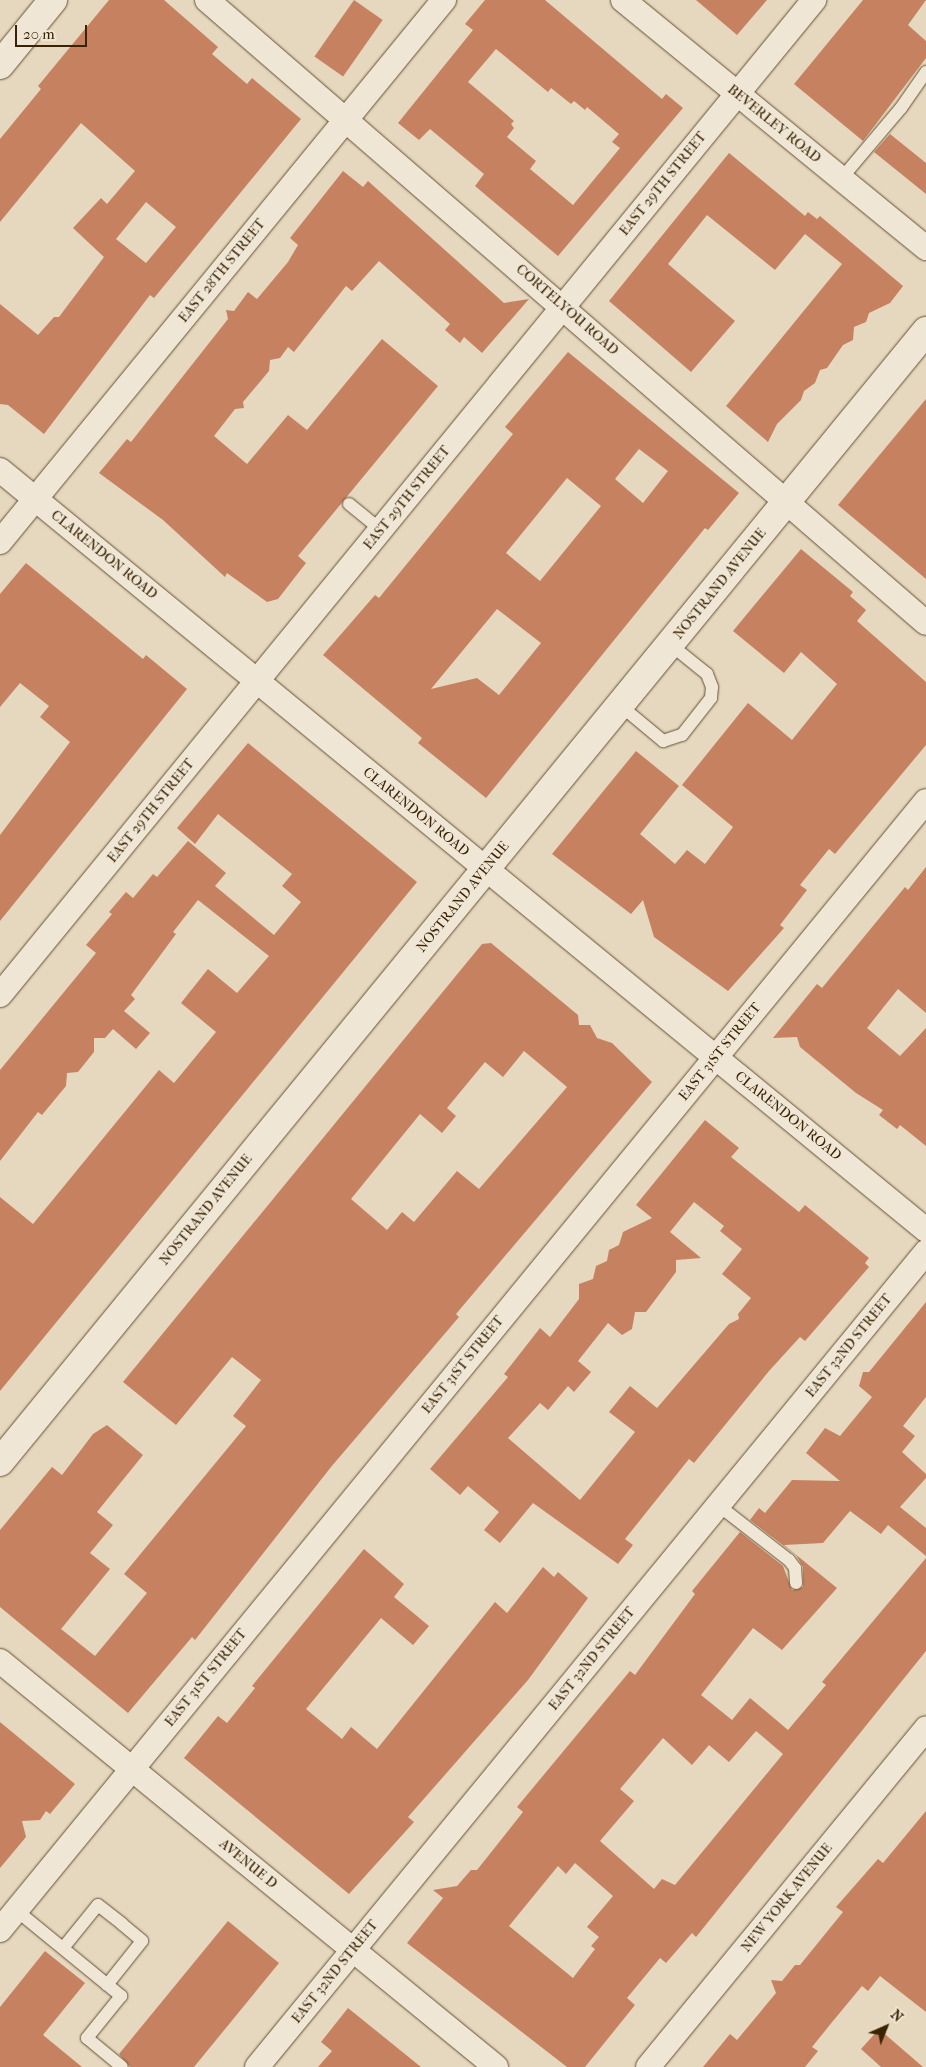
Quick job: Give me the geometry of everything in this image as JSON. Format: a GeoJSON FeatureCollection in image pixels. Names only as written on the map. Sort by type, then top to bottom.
{"type":"FeatureCollection","features":[{"type":"Feature","properties":{"kind":"main road"},"geometry":{"type":"LineString","coordinates":[[0,65],[53,0]]}},
{"type":"Feature","properties":{"kind":"main road","name":"NOSTRAND AVENUE"},"geometry":{"type":"LineString","coordinates":[[0,1462],[671,645],[926,331]]}},
{"type":"Feature","properties":{"kind":"street","name":"CORTELYOU ROAD"},"geometry":{"type":"LineString","coordinates":[[207,0],[345,121],[563,306],[926,623]]}},
{"type":"Feature","properties":{"kind":"street","name":"EAST 28TH STREET"},"geometry":{"type":"LineString","coordinates":[[0,542],[444,0]]}},
{"type":"Feature","properties":{"kind":"street","name":"BEVERLEY ROAD"},"geometry":{"type":"LineString","coordinates":[[623,0],[926,248]]}},
{"type":"Feature","properties":{"kind":"street","name":"EAST 29TH STREET"},"geometry":{"type":"LineString","coordinates":[[0,994],[814,0]]}},
{"type":"Feature","properties":{"kind":"street","name":"CLARENDON ROAD"},"geometry":{"type":"LineString","coordinates":[[0,470],[926,1230]]}},
{"type":"Feature","properties":{"kind":"street","name":"EAST 31ST STREET"},"geometry":{"type":"LineString","coordinates":[[0,1930],[926,801]]}},
{"type":"Feature","properties":{"kind":"street","name":"EAST 32ND STREET"},"geometry":{"type":"LineString","coordinates":[[257,2067],[926,1252]]}},
{"type":"Feature","properties":{"kind":"street","name":"AVENUE D"},"geometry":{"type":"LineString","coordinates":[[0,1661],[496,2067]]}},
{"type":"Feature","properties":{"kind":"street","name":"NEW YORK AVENUE"},"geometry":{"type":"LineString","coordinates":[[648,2067],[926,1728]]}},
{"type":"Feature","properties":{"kind":"lane"},"geometry":{"type":"LineString","coordinates":[[841,179],[901,108],[926,72]]}},
{"type":"Feature","properties":{"kind":"lane"},"geometry":{"type":"LineString","coordinates":[[349,504],[381,530]]}},
{"type":"Feature","properties":{"kind":"lane"},"geometry":{"type":"LineString","coordinates":[[621,706],[663,741],[682,735],[711,698],[712,686],[707,674],[671,645]]}},
{"type":"Feature","properties":{"kind":"lane"},"geometry":{"type":"LineString","coordinates":[[718,1506],[789,1560],[795,1568],[796,1582]]}},
{"type":"Feature","properties":{"kind":"lane"},"geometry":{"type":"LineString","coordinates":[[63,1948],[98,1905],[110,1914],[142,1941],[107,1985]]}},
{"type":"Feature","properties":{"kind":"lane"},"geometry":{"type":"LineString","coordinates":[[16,1910],[122,1996],[88,2038],[122,2067]]}},
{"type":"Feature","properties":{"kind":"building"},"geometry":{"type":"Polygon","coordinates":[[[109,0],[164,0],[218,47],[212,54],[247,84],[252,78],[301,119],[154,298],[150,295],[44,434],[8,405],[0,404],[0,304],[38,335],[54,317],[59,317],[104,257],[73,228],[101,198],[107,204],[135,171],[81,123],[0,222],[0,139],[41,89],[38,86],[109,0]],[[146,202],[116,239],[146,263],[176,227],[146,202]]]}},
{"type":"Feature","properties":{"kind":"building"},"geometry":{"type":"Polygon","coordinates":[[[354,0],[383,20],[343,77],[314,57],[354,0]]]}},
{"type":"Feature","properties":{"kind":"building"},"geometry":{"type":"Polygon","coordinates":[[[485,0],[545,0],[662,99],[666,94],[683,108],[558,256],[475,186],[484,174],[430,129],[419,140],[398,123],[473,30],[465,24],[485,0]],[[496,49],[468,82],[514,121],[511,124],[514,128],[507,137],[536,161],[530,169],[573,205],[620,148],[612,142],[619,134],[587,107],[585,110],[574,101],[571,104],[551,88],[548,92],[496,49]]]}},
{"type":"Feature","properties":{"kind":"building"},"geometry":{"type":"Polygon","coordinates":[[[696,0],[767,0],[737,35],[696,0]]]}},
{"type":"Feature","properties":{"kind":"building"},"geometry":{"type":"Polygon","coordinates":[[[863,0],[926,0],[908,25],[926,41],[926,58],[863,141],[794,84],[863,0]]]}},
{"type":"Feature","properties":{"kind":"building"},"geometry":{"type":"Polygon","coordinates":[[[890,134],[926,163],[926,194],[874,152],[890,134]]]}},
{"type":"Feature","properties":{"kind":"building"},"geometry":{"type":"Polygon","coordinates":[[[729,153],[805,216],[808,212],[817,219],[820,216],[903,286],[890,303],[869,313],[866,322],[854,327],[853,340],[843,345],[827,368],[820,370],[815,383],[804,391],[801,400],[777,424],[768,442],[726,406],[842,264],[805,234],[775,270],[707,215],[668,264],[735,321],[691,372],[609,301],[729,153]]]}},
{"type":"Feature","properties":{"kind":"building"},"geometry":{"type":"Polygon","coordinates":[[[343,171],[363,187],[368,181],[504,303],[529,299],[482,353],[464,337],[460,343],[445,330],[450,324],[379,261],[352,291],[346,286],[294,352],[288,347],[280,358],[270,360],[269,371],[243,402],[244,408],[235,409],[214,436],[247,464],[288,415],[307,430],[382,339],[438,386],[298,556],[306,563],[278,599],[267,602],[227,573],[225,577],[163,520],[99,473],[127,439],[131,442],[228,319],[226,310],[234,311],[248,292],[257,299],[288,262],[298,245],[290,238],[343,171]]]}},
{"type":"Feature","properties":{"kind":"building"},"geometry":{"type":"Polygon","coordinates":[[[568,352],[739,493],[708,530],[705,528],[486,798],[418,743],[422,738],[323,655],[375,595],[379,598],[513,434],[505,427],[568,352]],[[639,449],[615,479],[643,503],[668,471],[639,449]],[[567,478],[506,553],[540,581],[601,506],[567,478]],[[497,609],[431,689],[477,678],[499,695],[541,643],[497,609]]]}},
{"type":"Feature","properties":{"kind":"building"},"geometry":{"type":"Polygon","coordinates":[[[926,399],[926,579],[838,505],[926,399]]]}},
{"type":"Feature","properties":{"kind":"building"},"geometry":{"type":"Polygon","coordinates":[[[801,549],[853,592],[850,596],[866,610],[857,621],[926,682],[926,745],[835,854],[829,849],[800,885],[807,890],[780,925],[784,928],[728,991],[654,937],[643,900],[631,914],[552,854],[636,751],[679,786],[640,834],[675,864],[687,850],[705,864],[733,827],[682,785],[748,703],[792,740],[837,684],[801,652],[784,673],[733,631],[801,549]]]}},
{"type":"Feature","properties":{"kind":"building"},"geometry":{"type":"Polygon","coordinates":[[[26,563],[143,659],[146,655],[187,689],[0,921],[0,835],[70,742],[40,717],[49,706],[20,683],[0,707],[0,594],[26,563]]]}},
{"type":"Feature","properties":{"kind":"building"},"geometry":{"type":"Polygon","coordinates":[[[248,743],[417,882],[0,1391],[0,1197],[33,1224],[159,1070],[174,1083],[216,1032],[181,1003],[208,969],[237,993],[269,956],[198,900],[173,932],[176,934],[131,995],[135,999],[124,1011],[150,1033],[136,1049],[113,1029],[105,1038],[94,1038],[94,1052],[78,1072],[67,1073],[66,1086],[42,1115],[38,1112],[0,1161],[0,1070],[96,953],[86,945],[112,914],[109,912],[126,892],[133,898],[153,874],[157,877],[188,841],[226,873],[215,886],[274,935],[301,902],[282,886],[292,874],[218,814],[195,844],[177,828],[248,743]]]}},
{"type":"Feature","properties":{"kind":"building"},"geometry":{"type":"Polygon","coordinates":[[[926,867],[926,1013],[898,989],[867,1028],[900,1056],[926,1028],[926,1146],[900,1125],[897,1129],[879,1115],[883,1110],[856,1093],[800,1047],[797,1037],[773,1038],[817,984],[822,988],[905,887],[908,890],[926,867]]]}},
{"type":"Feature","properties":{"kind":"building"},"geometry":{"type":"Polygon","coordinates":[[[491,943],[578,1015],[579,1025],[590,1025],[597,1038],[612,1043],[652,1082],[456,1314],[459,1317],[331,1467],[195,1640],[192,1637],[128,1713],[0,1607],[0,1530],[52,1467],[62,1475],[93,1434],[107,1425],[143,1455],[97,1512],[113,1525],[90,1553],[110,1569],[61,1629],[95,1656],[147,1593],[124,1574],[246,1426],[233,1416],[261,1380],[232,1357],[176,1425],[123,1382],[482,944],[491,943]],[[524,1051],[503,1077],[485,1062],[447,1108],[456,1116],[442,1133],[420,1114],[351,1199],[387,1230],[402,1212],[414,1222],[457,1171],[479,1189],[567,1087],[524,1051]]]}},
{"type":"Feature","properties":{"kind":"building"},"geometry":{"type":"Polygon","coordinates":[[[705,1120],[739,1148],[731,1157],[799,1212],[805,1205],[869,1258],[865,1263],[869,1267],[805,1341],[800,1337],[769,1371],[694,1463],[689,1459],[625,1539],[633,1545],[618,1564],[533,1503],[500,1543],[484,1530],[499,1512],[468,1486],[460,1495],[430,1469],[508,1377],[504,1374],[540,1328],[550,1337],[579,1299],[579,1284],[593,1279],[596,1266],[607,1261],[609,1250],[619,1245],[623,1232],[652,1218],[636,1205],[705,1120]],[[694,1202],[670,1232],[701,1258],[676,1260],[676,1272],[646,1312],[635,1312],[632,1329],[622,1335],[608,1323],[578,1361],[591,1372],[574,1392],[568,1386],[548,1410],[540,1403],[508,1438],[580,1500],[635,1432],[609,1412],[630,1386],[657,1408],[729,1324],[739,1319],[738,1314],[751,1298],[722,1274],[742,1249],[720,1231],[724,1226],[694,1202]]]}},
{"type":"Feature","properties":{"kind":"building"},"geometry":{"type":"Polygon","coordinates":[[[926,1302],[926,1397],[903,1426],[915,1436],[902,1452],[926,1474],[926,1478],[900,1507],[926,1528],[926,1556],[888,1525],[881,1534],[850,1511],[823,1543],[784,1545],[837,1588],[782,1650],[753,1628],[701,1695],[732,1720],[750,1698],[788,1730],[826,1685],[822,1682],[926,1558],[926,1651],[696,1937],[692,1933],[666,1963],[660,1958],[627,1998],[635,2005],[585,2067],[567,2067],[407,1943],[443,1898],[433,1890],[457,1886],[471,1870],[477,1870],[523,1812],[517,1807],[630,1671],[635,1675],[695,1594],[692,1591],[740,1532],[783,1566],[792,1590],[803,1587],[803,1567],[796,1555],[750,1520],[759,1508],[765,1513],[792,1480],[840,1481],[806,1453],[825,1428],[840,1436],[872,1397],[859,1386],[863,1372],[869,1372],[926,1302]],[[756,1731],[729,1762],[709,1745],[692,1765],[663,1738],[620,1789],[634,1801],[600,1841],[654,1889],[662,1879],[675,1885],[783,1754],[756,1731]],[[575,1863],[566,1874],[558,1866],[509,1926],[573,1978],[595,1949],[591,1946],[599,1937],[587,1927],[613,1896],[575,1863]]]}},
{"type":"Feature","properties":{"kind":"building"},"geometry":{"type":"Polygon","coordinates":[[[364,1549],[404,1584],[394,1597],[429,1626],[413,1645],[381,1618],[306,1709],[342,1739],[351,1727],[377,1749],[495,1602],[507,1613],[543,1567],[554,1577],[558,1572],[588,1598],[528,1680],[408,1817],[414,1822],[349,1894],[184,1758],[218,1716],[227,1723],[255,1688],[252,1686],[364,1549]]]}},
{"type":"Feature","properties":{"kind":"building"},"geometry":{"type":"Polygon","coordinates":[[[0,1722],[75,1784],[50,1814],[46,1811],[40,1820],[22,1821],[26,1837],[0,1868],[0,1722]]]}},
{"type":"Feature","properties":{"kind":"building"},"geometry":{"type":"Polygon","coordinates":[[[926,1811],[926,2012],[880,1976],[868,1991],[862,1986],[833,2021],[812,2047],[818,2051],[805,2067],[703,2067],[730,2034],[737,2040],[776,1993],[771,1980],[782,1981],[795,1965],[800,1965],[843,1912],[836,1907],[878,1859],[883,1863],[926,1811]]]}},
{"type":"Feature","properties":{"kind":"building"},"geometry":{"type":"Polygon","coordinates":[[[228,1921],[279,1963],[194,2067],[130,2067],[119,2054],[228,1921]]]}},
{"type":"Feature","properties":{"kind":"building"},"geometry":{"type":"Polygon","coordinates":[[[45,1951],[85,1983],[43,2035],[82,2067],[0,2067],[0,2007],[45,1951]]]}},
{"type":"Feature","properties":{"kind":"building"},"geometry":{"type":"Polygon","coordinates":[[[348,2008],[421,2067],[318,2067],[332,2051],[321,2042],[348,2008]]]}},
{"type":"Feature","properties":{"kind":"building"},"geometry":{"type":"Polygon","coordinates":[[[879,2029],[923,2067],[881,2067],[861,2049],[879,2029]]]}}]}
